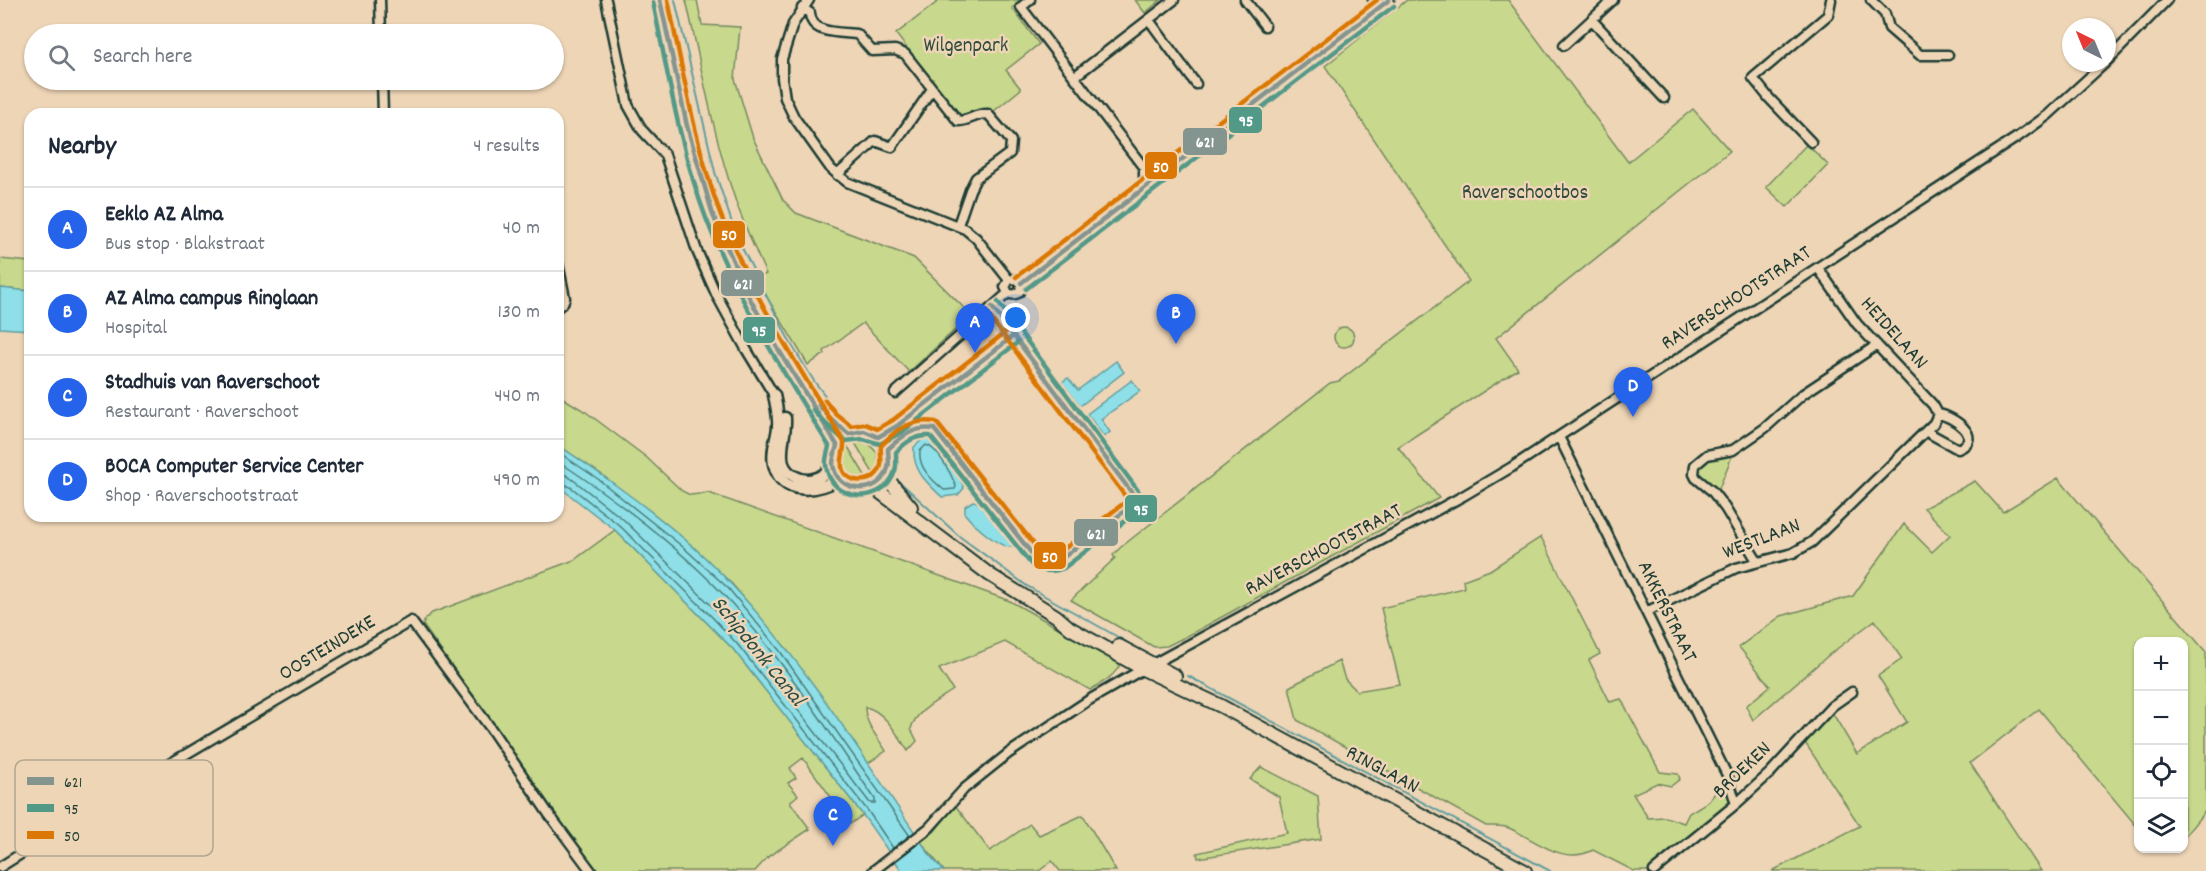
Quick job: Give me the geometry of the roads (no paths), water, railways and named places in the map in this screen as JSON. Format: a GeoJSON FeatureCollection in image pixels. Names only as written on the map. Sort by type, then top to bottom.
{"type":"FeatureCollection","features":[{"type":"Feature","properties":{"kind":"main road"},"geometry":{"type":"LineString","coordinates":[[660,0],[690,135],[713,215],[747,293],[787,364],[807,393],[831,419],[849,434]]}},
{"type":"Feature","properties":{"kind":"main road"},"geometry":{"type":"LineString","coordinates":[[807,393],[808,399],[837,445]]}},
{"type":"Feature","properties":{"kind":"main road"},"geometry":{"type":"LineString","coordinates":[[870,433],[884,442],[890,459],[885,476],[873,487],[854,489],[838,479],[832,467],[832,455],[837,445],[849,434],[870,433]]}},
{"type":"Feature","properties":{"kind":"main road","name":"RINGLAAN"},"geometry":{"type":"LineString","coordinates":[[885,476],[932,530]]}},
{"type":"Feature","properties":{"kind":"main road","name":"RINGLAAN"},"geometry":{"type":"LineString","coordinates":[[873,487],[990,575],[1056,616],[1070,628],[1148,666],[1525,871]]}},
{"type":"Feature","properties":{"kind":"main road","name":"RINGLAAN"},"geometry":{"type":"LineString","coordinates":[[1056,616],[1138,656],[1148,666],[1176,676],[1221,706]]}},
{"type":"Feature","properties":{"kind":"street"},"geometry":{"type":"LineString","coordinates":[[380,0],[381,24]]}},
{"type":"Feature","properties":{"kind":"street"},"geometry":{"type":"LineString","coordinates":[[606,0],[628,105],[642,130],[665,155],[697,251],[716,294],[746,349],[774,394],[779,398],[786,426],[782,461],[790,474],[797,478],[811,480],[832,467]]}},
{"type":"Feature","properties":{"kind":"street"},"geometry":{"type":"LineString","coordinates":[[809,0],[792,24],[782,59],[782,78],[786,98],[794,117],[837,175],[858,187],[958,225],[976,238],[1009,280]]}},
{"type":"Feature","properties":{"kind":"street"},"geometry":{"type":"LineString","coordinates":[[1030,0],[1021,7],[1074,77],[1144,168],[1163,174]]}},
{"type":"Feature","properties":{"kind":"street"},"geometry":{"type":"LineString","coordinates":[[1074,77],[1174,0]]}},
{"type":"Feature","properties":{"kind":"street"},"geometry":{"type":"LineString","coordinates":[[1245,0],[1265,26]]}},
{"type":"Feature","properties":{"kind":"street"},"geometry":{"type":"LineString","coordinates":[[1373,0],[1379,8]]}},
{"type":"Feature","properties":{"kind":"street"},"geometry":{"type":"LineString","coordinates":[[1021,284],[1017,279],[1009,280],[1005,286],[1008,293],[1013,295],[1018,293],[1021,284],[1389,0]]}},
{"type":"Feature","properties":{"kind":"street"},"geometry":{"type":"LineString","coordinates":[[1564,45],[1613,0]]}},
{"type":"Feature","properties":{"kind":"street"},"geometry":{"type":"LineString","coordinates":[[1811,142],[1768,98],[1753,78],[1828,15],[1831,0]]}},
{"type":"Feature","properties":{"kind":"street"},"geometry":{"type":"LineString","coordinates":[[1870,0],[1885,14],[1889,28],[1920,55],[1948,55]]}},
{"type":"Feature","properties":{"kind":"street","name":"RAVERSCHOOTSTRAAT"},"geometry":{"type":"LineString","coordinates":[[2116,52],[2167,0]]}},
{"type":"Feature","properties":{"kind":"street"},"geometry":{"type":"LineString","coordinates":[[802,8],[810,13],[810,20],[815,27],[858,34],[872,51],[895,50],[905,54],[958,121],[988,114],[1011,141],[1010,153],[976,178],[958,225]]}},
{"type":"Feature","properties":{"kind":"street"},"geometry":{"type":"LineString","coordinates":[[1149,20],[1196,84]]}},
{"type":"Feature","properties":{"kind":"street"},"geometry":{"type":"LineString","coordinates":[[1592,20],[1664,98]]}},
{"type":"Feature","properties":{"kind":"street","name":"RAVERSCHOOTSTRAAT"},"geometry":{"type":"LineString","coordinates":[[877,870],[886,860],[923,833],[964,789],[1009,753],[1089,700],[1472,492],[2019,136],[2048,115],[2095,72]]}},
{"type":"Feature","properties":{"kind":"street"},"geometry":{"type":"LineString","coordinates":[[837,175],[875,141],[892,147],[932,89]]}},
{"type":"Feature","properties":{"kind":"street"},"geometry":{"type":"LineString","coordinates":[[382,90],[383,108]]}},
{"type":"Feature","properties":{"kind":"street"},"geometry":{"type":"LineString","coordinates":[[1144,168],[1144,189]]}},
{"type":"Feature","properties":{"kind":"street","name":"HEIDELAAN"},"geometry":{"type":"LineString","coordinates":[[1818,268],[1843,305],[1934,405],[1936,418]]}},
{"type":"Feature","properties":{"kind":"street"},"geometry":{"type":"LineString","coordinates":[[895,393],[1008,293]]}},
{"type":"Feature","properties":{"kind":"street"},"geometry":{"type":"LineString","coordinates":[[1757,561],[1725,508],[1712,491],[1696,478],[1695,465],[1707,455],[1733,450],[1765,428],[1803,394],[1877,345]]}},
{"type":"Feature","properties":{"kind":"street"},"geometry":{"type":"LineString","coordinates":[[774,394],[778,426],[773,456],[778,474],[784,481],[800,489],[813,489],[838,479]]}},
{"type":"Feature","properties":{"kind":"street"},"geometry":{"type":"LineString","coordinates":[[1927,432],[1958,449],[1969,441],[1966,429],[1944,415],[1936,418]]}},
{"type":"Feature","properties":{"kind":"street","name":"WESTLAAN"},"geometry":{"type":"LineString","coordinates":[[1646,612],[1736,568],[1793,553],[1812,542],[1927,432],[1936,418]]}},
{"type":"Feature","properties":{"kind":"street","name":"AKKERSTRAAT"},"geometry":{"type":"LineString","coordinates":[[1559,437],[1728,777],[1736,804]]}},
{"type":"Feature","properties":{"kind":"street","name":"OOSTEINDEKE"},"geometry":{"type":"LineString","coordinates":[[176,760],[411,621],[591,871]]}},
{"type":"Feature","properties":{"kind":"street","name":"BROEKEN"},"geometry":{"type":"LineString","coordinates":[[1654,871],[1736,804],[1770,773],[1832,706],[1852,692]]}},
{"type":"Feature","properties":{"kind":"street","name":"OOSTEINDEKE"},"geometry":{"type":"LineString","coordinates":[[0,867],[18,856]]}},
{"type":"Feature","properties":{"kind":"water"},"geometry":{"type":"Polygon","coordinates":[[[0,288],[24,290],[24,330],[0,328],[0,288]]]}},
{"type":"Feature","properties":{"kind":"water"},"geometry":{"type":"Polygon","coordinates":[[[1116,361],[1124,372],[1080,406],[1062,382],[1068,378],[1078,390],[1116,361]]]}},
{"type":"Feature","properties":{"kind":"water"},"geometry":{"type":"Polygon","coordinates":[[[1132,380],[1140,391],[1101,419],[1110,432],[1104,437],[1087,414],[1132,380]]]}},
{"type":"Feature","properties":{"kind":"water"},"geometry":{"type":"Polygon","coordinates":[[[923,439],[934,440],[955,468],[964,488],[958,495],[942,497],[921,475],[915,462],[914,447],[923,439]]]}},
{"type":"Feature","properties":{"kind":"water","name":"Schipdonk Canal"},"geometry":{"type":"Polygon","coordinates":[[[564,449],[672,528],[732,585],[760,616],[812,683],[932,858],[944,871],[902,871],[863,815],[733,649],[615,530],[564,491],[564,449]]]}},
{"type":"Feature","properties":{"kind":"water"},"geometry":{"type":"Polygon","coordinates":[[[973,501],[996,520],[1007,535],[1012,547],[1007,547],[994,540],[965,514],[965,506],[973,501]]]}},
{"type":"Feature","properties":{"kind":"waterway"},"geometry":{"type":"LineString","coordinates":[[675,0],[715,172],[737,238],[791,344],[814,381],[842,418]]}},
{"type":"Feature","properties":{"kind":"waterway"},"geometry":{"type":"LineString","coordinates":[[902,484],[959,536],[1027,586],[1125,641]]}},
{"type":"Feature","properties":{"kind":"waterway"},"geometry":{"type":"LineString","coordinates":[[1188,676],[1550,871]]}},
{"type":"Feature","properties":{"kind":"place","name":"AZ Alma campus Ringlaan"},"geometry":{"type":"Point","coordinates":[1176,344]}},
{"type":"Feature","properties":{"kind":"place","name":"Eeklo AZ Alma"},"geometry":{"type":"Point","coordinates":[975,353]}},
{"type":"Feature","properties":{"kind":"place","name":"BOCA Computer Service Center"},"geometry":{"type":"Point","coordinates":[1633,417]}},
{"type":"Feature","properties":{"kind":"place","name":"Stadhuis van Raverschoot"},"geometry":{"type":"Point","coordinates":[833,846]}},
{"type":"Feature","properties":{"kind":"park label","name":"Wilgenpark"},"geometry":{"type":"Point","coordinates":[966,47]}},
{"type":"Feature","properties":{"kind":"park label","name":"Raverschootbos"},"geometry":{"type":"Point","coordinates":[1525,194]}}]}
